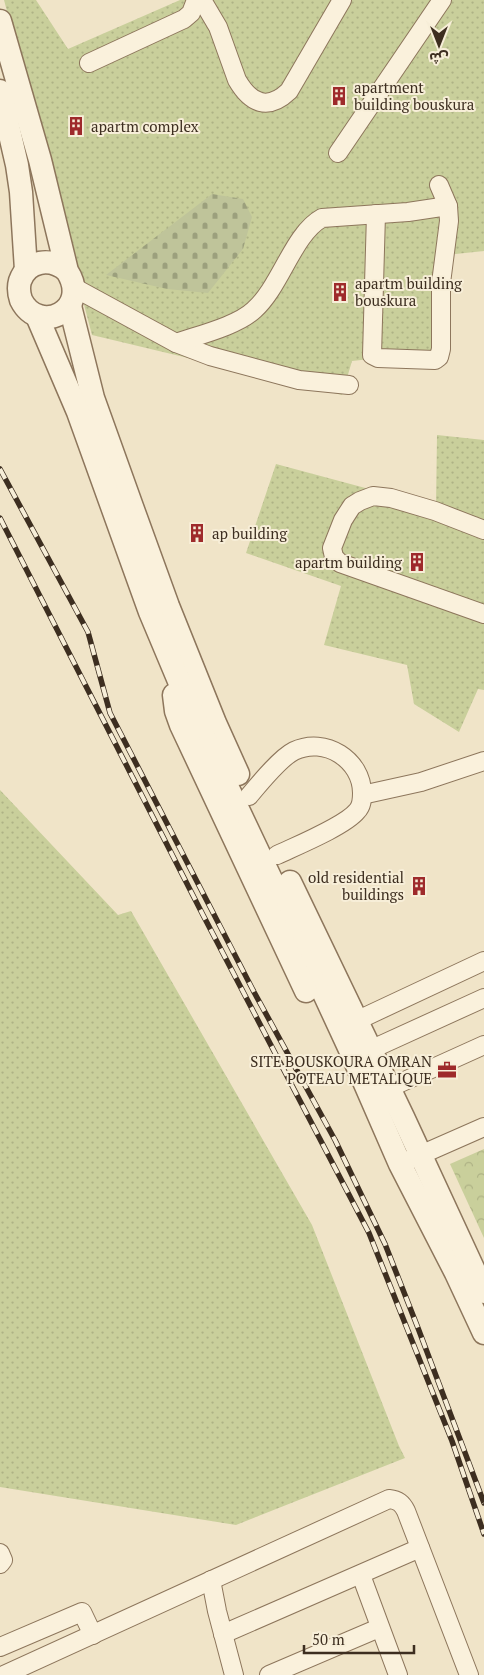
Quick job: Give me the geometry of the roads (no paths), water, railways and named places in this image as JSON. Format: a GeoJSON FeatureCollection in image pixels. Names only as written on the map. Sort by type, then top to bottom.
{"type":"FeatureCollection","features":[{"type":"Feature","properties":{"kind":"street"},"geometry":{"type":"LineString","coordinates":[[89,63],[184,19],[191,12],[196,0]]}},
{"type":"Feature","properties":{"kind":"street"},"geometry":{"type":"LineString","coordinates":[[202,0],[218,27],[237,80],[242,88],[250,98],[271,103],[280,100],[289,91],[342,0]]}},
{"type":"Feature","properties":{"kind":"street"},"geometry":{"type":"LineString","coordinates":[[338,153],[442,0]]}},
{"type":"Feature","properties":{"kind":"street"},"geometry":{"type":"LineString","coordinates":[[0,22],[40,160],[93,398],[164,597],[215,723],[248,796],[356,1021],[361,1052],[400,1164],[456,1273],[484,1333]]}},
{"type":"Feature","properties":{"kind":"street"},"geometry":{"type":"LineString","coordinates":[[0,91],[17,165],[21,192],[26,270],[19,285],[19,295],[25,308],[37,316],[47,318],[59,315],[70,288]]}},
{"type":"Feature","properties":{"kind":"street"},"geometry":{"type":"LineString","coordinates":[[376,214],[372,355],[378,358],[435,360],[439,357],[441,349],[442,283],[449,221],[448,206],[439,185]]}},
{"type":"Feature","properties":{"kind":"street"},"geometry":{"type":"LineString","coordinates":[[176,343],[239,320],[253,311],[272,289],[303,235],[315,222],[322,218],[448,206]]}},
{"type":"Feature","properties":{"kind":"street"},"geometry":{"type":"LineString","coordinates":[[26,270],[39,262],[53,262],[70,288],[176,343],[210,356],[280,376],[349,385]]}},
{"type":"Feature","properties":{"kind":"street"},"geometry":{"type":"LineString","coordinates":[[37,316],[78,412],[150,612],[168,655],[175,704],[181,725],[314,1009],[330,1033],[361,1052],[389,1088],[484,1292]]}},
{"type":"Feature","properties":{"kind":"street"},"geometry":{"type":"LineString","coordinates":[[484,530],[391,498],[372,496],[360,500],[352,506],[343,520],[332,548],[334,557],[340,563],[484,614]]}},
{"type":"Feature","properties":{"kind":"street"},"geometry":{"type":"LineString","coordinates":[[248,796],[293,751],[306,747],[330,748],[347,760],[362,784],[360,807],[348,819],[277,855]]}},
{"type":"Feature","properties":{"kind":"street"},"geometry":{"type":"LineString","coordinates":[[362,795],[421,782],[484,761]]}},
{"type":"Feature","properties":{"kind":"street"},"geometry":{"type":"LineString","coordinates":[[356,1021],[484,961]]}},
{"type":"Feature","properties":{"kind":"street"},"geometry":{"type":"LineString","coordinates":[[361,1052],[484,998]]}},
{"type":"Feature","properties":{"kind":"street"},"geometry":{"type":"LineString","coordinates":[[389,1088],[484,1045]]}},
{"type":"Feature","properties":{"kind":"street"},"geometry":{"type":"LineString","coordinates":[[400,1164],[484,1127]]}},
{"type":"Feature","properties":{"kind":"street"},"geometry":{"type":"LineString","coordinates":[[4,1675],[389,1499],[396,1500],[402,1504],[469,1675]]}},
{"type":"Feature","properties":{"kind":"street"},"geometry":{"type":"LineString","coordinates":[[223,1634],[420,1548]]}},
{"type":"Feature","properties":{"kind":"street"},"geometry":{"type":"LineString","coordinates":[[0,1553],[3,1560],[0,1564]]}},
{"type":"Feature","properties":{"kind":"street"},"geometry":{"type":"LineString","coordinates":[[361,1575],[398,1675]]}},
{"type":"Feature","properties":{"kind":"street"},"geometry":{"type":"LineString","coordinates":[[211,1580],[234,1675]]}},
{"type":"Feature","properties":{"kind":"street"},"geometry":{"type":"LineString","coordinates":[[0,1647],[82,1612],[93,1635]]}},
{"type":"Feature","properties":{"kind":"street"},"geometry":{"type":"LineString","coordinates":[[269,1675],[380,1628]]}},
{"type":"Feature","properties":{"kind":"railway"},"geometry":{"type":"LineString","coordinates":[[0,469],[88,632],[110,713],[254,992],[335,1140],[385,1244],[484,1503]]}},
{"type":"Feature","properties":{"kind":"railway"},"geometry":{"type":"LineString","coordinates":[[0,518],[203,915],[369,1233],[452,1441],[484,1534]]}},
{"type":"Feature","properties":{"kind":"place","name":"apartment building bouskura"},"geometry":{"type":"Point","coordinates":[339,96]}},
{"type":"Feature","properties":{"kind":"place","name":"apartm complex"},"geometry":{"type":"Point","coordinates":[76,126]}},
{"type":"Feature","properties":{"kind":"place","name":"apartm building bouskura"},"geometry":{"type":"Point","coordinates":[340,292]}},
{"type":"Feature","properties":{"kind":"place","name":"ap building"},"geometry":{"type":"Point","coordinates":[197,533]}},
{"type":"Feature","properties":{"kind":"place","name":"apartm building"},"geometry":{"type":"Point","coordinates":[417,562]}},
{"type":"Feature","properties":{"kind":"place","name":"old residential buildings"},"geometry":{"type":"Point","coordinates":[419,886]}},
{"type":"Feature","properties":{"kind":"place","name":"SITE BOUSKOURA OMRAN POTEAU METALIQUE"},"geometry":{"type":"Point","coordinates":[447,1070]}}]}
